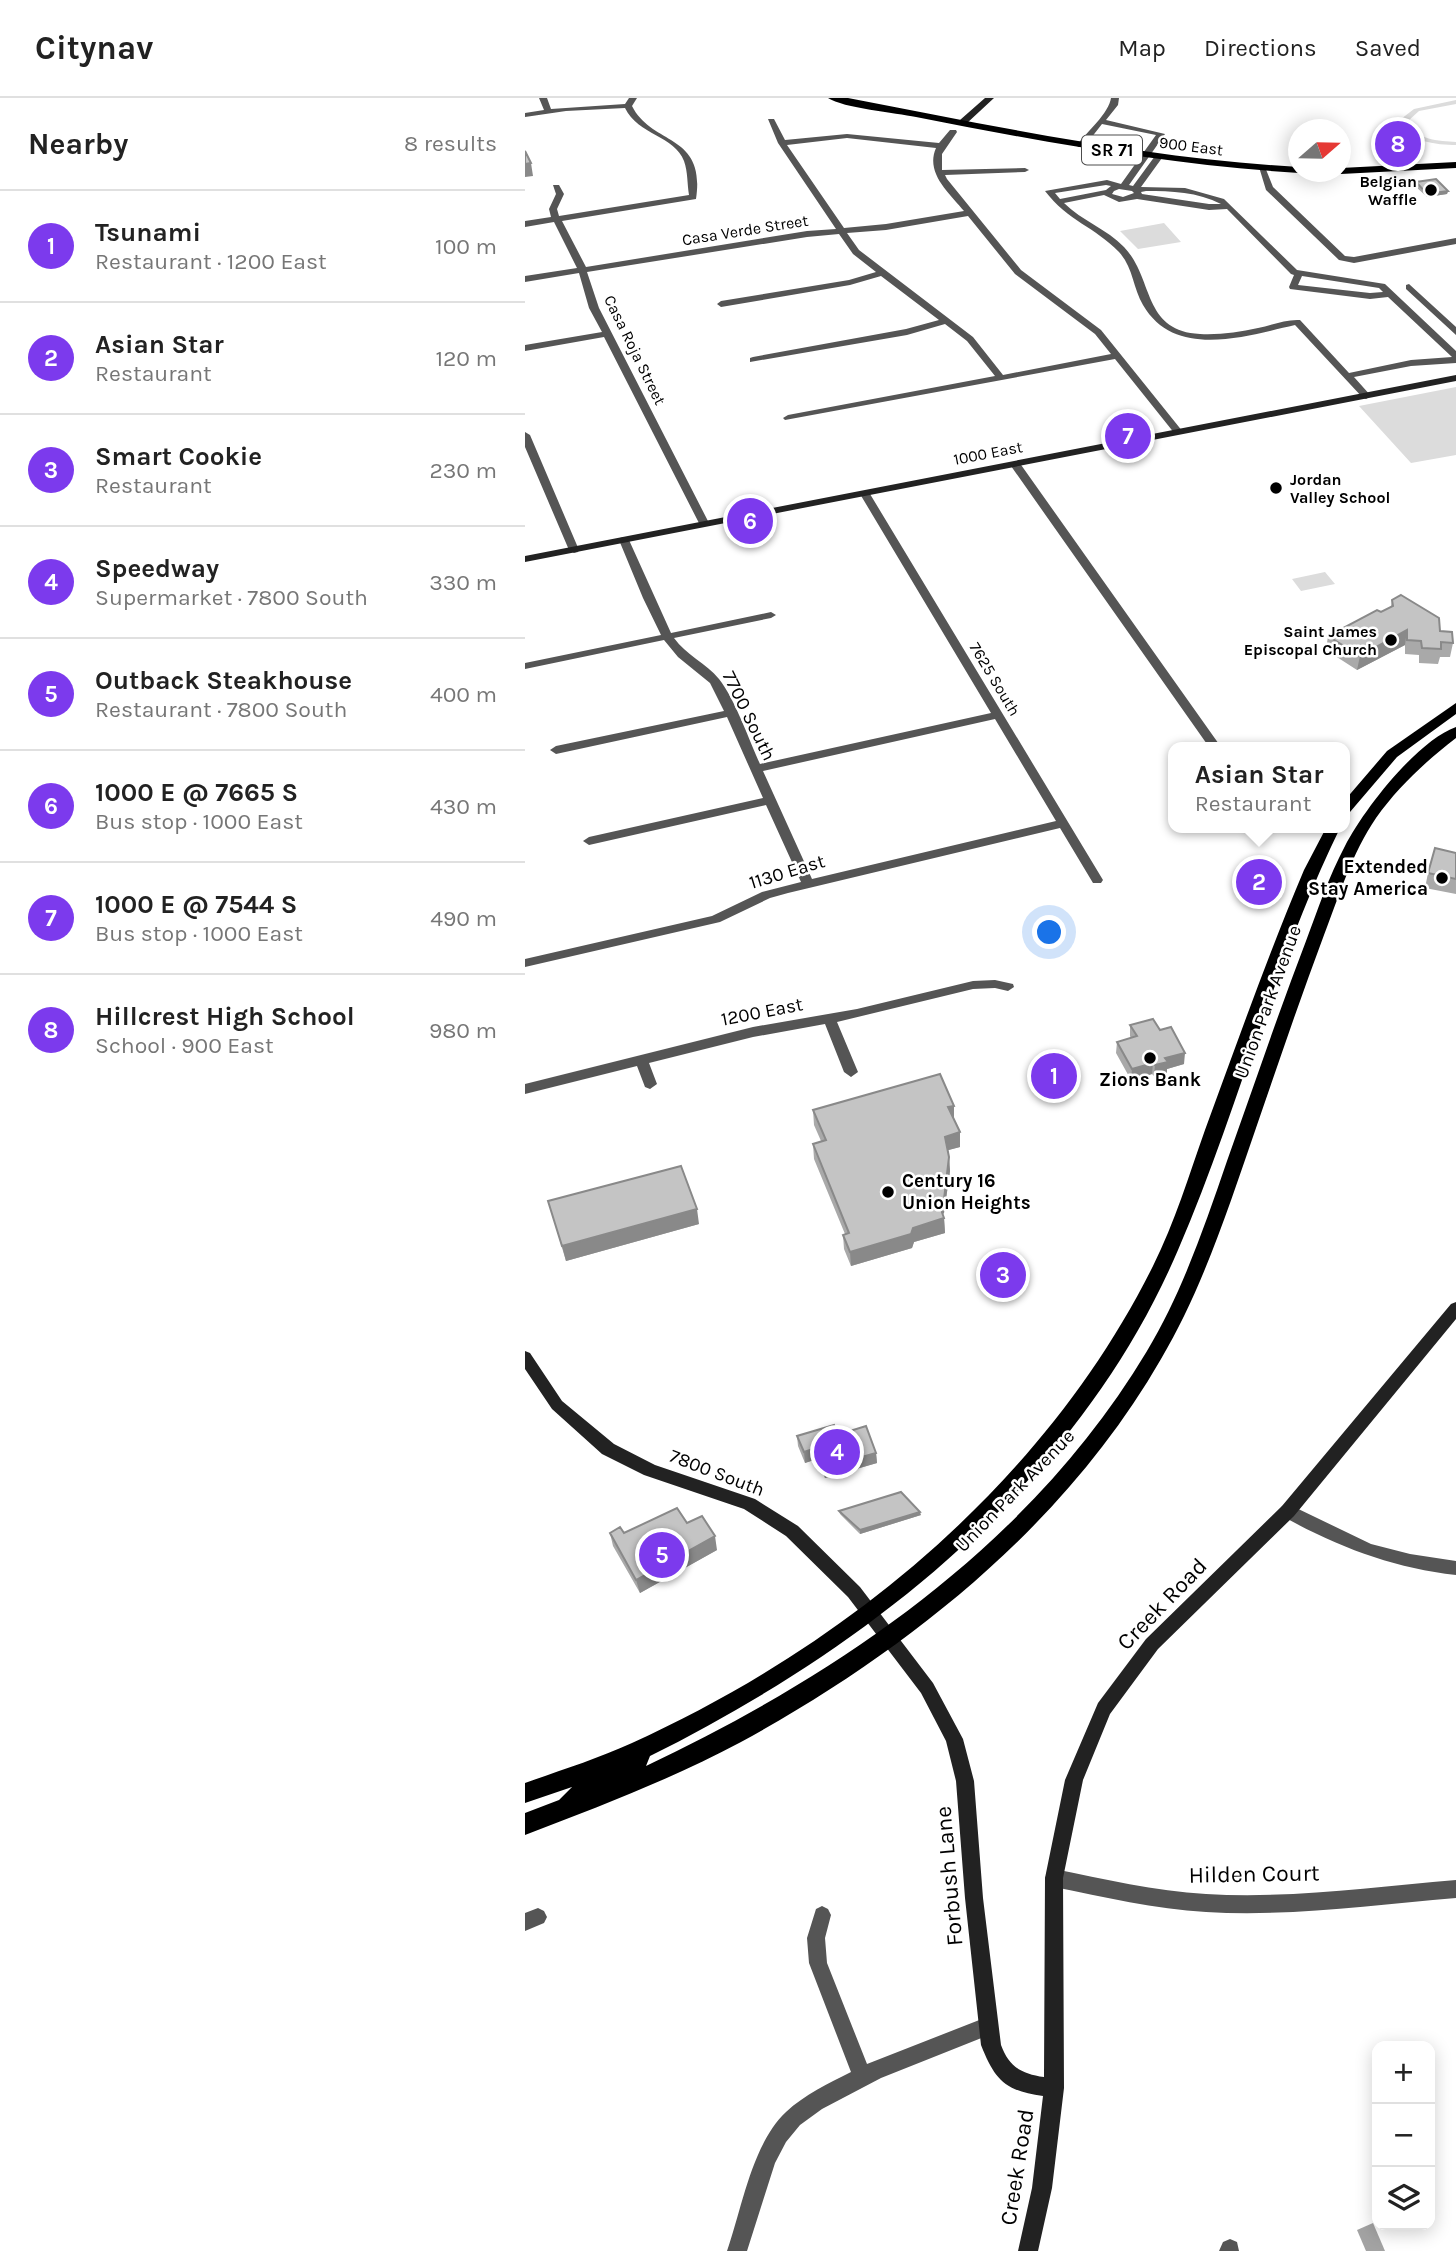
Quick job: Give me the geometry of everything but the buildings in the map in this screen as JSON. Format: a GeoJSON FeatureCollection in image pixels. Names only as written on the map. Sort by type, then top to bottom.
{"type":"FeatureCollection","features":[{"type":"Feature","properties":{"kind":"main road","name":"900 East"},"geometry":{"type":"LineString","coordinates":[[833,98],[1158,158],[1288,170]]}},
{"type":"Feature","properties":{"kind":"main road"},"geometry":{"type":"LineString","coordinates":[[1351,170],[1456,165]]}},
{"type":"Feature","properties":{"kind":"main road"},"geometry":{"type":"LineString","coordinates":[[1350,803],[1392,754],[1456,707]]}},
{"type":"Feature","properties":{"kind":"main road","name":"Union Park Avenue"},"geometry":{"type":"LineString","coordinates":[[525,1824],[675,1764],[761,1720],[890,1637],[946,1593],[1026,1518],[1085,1453],[1138,1380],[1179,1307],[1202,1256],[1284,1019],[1353,844],[1370,816],[1399,779],[1427,753],[1456,732]]}},
{"type":"Feature","properties":{"kind":"main road","name":"Union Park Avenue"},"geometry":{"type":"LineString","coordinates":[[525,1793],[642,1749],[750,1692],[823,1647],[970,1526],[1029,1466],[1075,1412],[1116,1352],[1150,1293],[1173,1241],[1259,1004],[1314,864],[1330,833]]}},
{"type":"Feature","properties":{"kind":"main road"},"geometry":{"type":"LineString","coordinates":[[555,1814],[590,1787],[640,1759],[642,1749]]}},
{"type":"Feature","properties":{"kind":"street"},"geometry":{"type":"LineString","coordinates":[[543,98],[548,111]]}},
{"type":"Feature","properties":{"kind":"street"},"geometry":{"type":"LineString","coordinates":[[963,122],[990,98]]}},
{"type":"Feature","properties":{"kind":"street"},"geometry":{"type":"LineString","coordinates":[[1081,145],[1114,105],[1115,98]]}},
{"type":"Feature","properties":{"kind":"street"},"geometry":{"type":"LineString","coordinates":[[525,115],[631,102],[632,115],[684,154],[689,163],[693,197],[525,225]]}},
{"type":"Feature","properties":{"kind":"street"},"geometry":{"type":"LineString","coordinates":[[771,121],[782,143],[856,252],[978,346],[1001,378]]}},
{"type":"Feature","properties":{"kind":"street"},"geometry":{"type":"LineString","coordinates":[[1058,202],[1108,192],[1122,186],[1161,134],[1099,121]]}},
{"type":"Feature","properties":{"kind":"street"},"geometry":{"type":"LineString","coordinates":[[953,132],[940,146],[935,158],[938,173],[1018,272],[1080,316],[1117,356],[1178,432]]}},
{"type":"Feature","properties":{"kind":"street"},"geometry":{"type":"LineString","coordinates":[[782,143],[847,135],[940,146]]}},
{"type":"Feature","properties":{"kind":"street"},"geometry":{"type":"LineString","coordinates":[[1108,192],[1116,199],[1136,192],[1158,158]]}},
{"type":"Feature","properties":{"kind":"street"},"geometry":{"type":"LineString","coordinates":[[1262,169],[1269,188],[1342,258],[1354,260],[1456,241]]}},
{"type":"Feature","properties":{"kind":"street"},"geometry":{"type":"LineString","coordinates":[[938,173],[1025,170]]}},
{"type":"Feature","properties":{"kind":"street"},"geometry":{"type":"LineString","coordinates":[[1366,396],[1297,322],[1203,338],[1184,335],[1166,326],[1147,305],[1133,265],[1126,254],[1103,233],[1065,209],[1049,191],[1107,182],[1136,192],[1209,207],[1229,206],[1299,274],[1293,287],[1370,296],[1392,294],[1456,358]]}},
{"type":"Feature","properties":{"kind":"street","name":"Casa Roja Street"},"geometry":{"type":"LineString","coordinates":[[556,187],[559,194],[553,209],[556,219],[583,270],[594,307],[705,525]]}},
{"type":"Feature","properties":{"kind":"street","name":"Casa Verde Street"},"geometry":{"type":"LineString","coordinates":[[525,279],[807,234],[886,227],[970,214]]}},
{"type":"Feature","properties":{"kind":"street"},"geometry":{"type":"LineString","coordinates":[[721,304],[850,282],[881,273]]}},
{"type":"Feature","properties":{"kind":"street"},"geometry":{"type":"LineString","coordinates":[[1409,287],[1456,332]]}},
{"type":"Feature","properties":{"kind":"street"},"geometry":{"type":"LineString","coordinates":[[753,360],[907,332],[946,321]]}},
{"type":"Feature","properties":{"kind":"street"},"geometry":{"type":"LineString","coordinates":[[525,348],[608,334]]}},
{"type":"Feature","properties":{"kind":"street"},"geometry":{"type":"LineString","coordinates":[[788,418],[1117,356]]}},
{"type":"Feature","properties":{"kind":"street"},"geometry":{"type":"LineString","coordinates":[[1347,376],[1411,363],[1456,358]]}},
{"type":"Feature","properties":{"kind":"street","name":"1000 East"},"geometry":{"type":"LineString","coordinates":[[525,559],[1456,378]]}},
{"type":"Feature","properties":{"kind":"street"},"geometry":{"type":"LineString","coordinates":[[525,435],[574,550]]}},
{"type":"Feature","properties":{"kind":"street"},"geometry":{"type":"LineString","coordinates":[[1015,464],[1211,742]]}},
{"type":"Feature","properties":{"kind":"street","name":"7625 South"},"geometry":{"type":"LineString","coordinates":[[865,494],[1097,880]]}},
{"type":"Feature","properties":{"kind":"street","name":"7700 South"},"geometry":{"type":"LineString","coordinates":[[624,540],[667,637],[677,650],[713,677],[808,883]]}},
{"type":"Feature","properties":{"kind":"street"},"geometry":{"type":"LineString","coordinates":[[525,666],[771,615]]}},
{"type":"Feature","properties":{"kind":"street"},"geometry":{"type":"LineString","coordinates":[[556,750],[730,713]]}},
{"type":"Feature","properties":{"kind":"street"},"geometry":{"type":"LineString","coordinates":[[755,769],[998,715]]}},
{"type":"Feature","properties":{"kind":"street"},"geometry":{"type":"LineString","coordinates":[[590,841],[770,800]]}},
{"type":"Feature","properties":{"kind":"street","name":"1130 East"},"geometry":{"type":"LineString","coordinates":[[525,963],[700,924],[731,913],[766,895],[808,883],[1063,823]]}},
{"type":"Feature","properties":{"kind":"street","name":"1200 East"},"geometry":{"type":"LineString","coordinates":[[525,1089],[782,1025],[829,1019],[973,985],[995,984],[1008,987]]}},
{"type":"Feature","properties":{"kind":"street"},"geometry":{"type":"LineString","coordinates":[[829,1019],[851,1072]]}},
{"type":"Feature","properties":{"kind":"street"},"geometry":{"type":"LineString","coordinates":[[641,1060],[650,1084]]}},
{"type":"Feature","properties":{"kind":"street","name":"Creek Road"},"geometry":{"type":"LineString","coordinates":[[1028,2251],[1042,2188],[1054,2088],[1054,1878],[1074,1780],[1104,1709],[1152,1644],[1289,1511],[1456,1308]]}},
{"type":"Feature","properties":{"kind":"street","name":"7800 South"},"geometry":{"type":"LineString","coordinates":[[525,1357],[557,1405],[608,1449],[650,1470],[734,1497],[792,1531],[817,1553],[890,1637]]}},
{"type":"Feature","properties":{"kind":"street"},"geometry":{"type":"LineString","coordinates":[[1289,1511],[1319,1529],[1375,1554],[1416,1565],[1456,1568]]}},
{"type":"Feature","properties":{"kind":"street","name":"Forbush Lane"},"geometry":{"type":"LineString","coordinates":[[890,1637],[941,1711],[954,1739],[965,1781],[987,2026],[997,2062],[1012,2081],[1054,2088]]}},
{"type":"Feature","properties":{"kind":"street","name":"Hilden Court"},"geometry":{"type":"LineString","coordinates":[[1054,1878],[1153,1897],[1208,1903],[1254,1904],[1456,1889]]}},
{"type":"Feature","properties":{"kind":"street"},"geometry":{"type":"LineString","coordinates":[[822,1915],[816,1938],[818,1963],[863,2078]]}},
{"type":"Feature","properties":{"kind":"street"},"geometry":{"type":"LineString","coordinates":[[737,2251],[779,2134],[792,2118],[809,2105],[902,2059],[987,2026]]}},
{"type":"Feature","properties":{"kind":"shaded area"},"geometry":{"type":"Polygon","coordinates":[[[1456,100],[1456,104],[1419,111],[1408,121],[1421,136],[1456,142],[1456,145],[1422,141],[1403,127],[1401,119],[1414,109],[1456,100]]]}},
{"type":"Feature","properties":{"kind":"shaded area"},"geometry":{"type":"Polygon","coordinates":[[[1164,223],[1181,242],[1138,249],[1120,231],[1164,223]]]}},
{"type":"Feature","properties":{"kind":"shaded area"},"geometry":{"type":"Polygon","coordinates":[[[1456,387],[1456,455],[1411,463],[1359,406],[1456,387]]]}},
{"type":"Feature","properties":{"kind":"shaded area"},"geometry":{"type":"Polygon","coordinates":[[[1325,572],[1335,584],[1301,591],[1292,579],[1325,572]]]}},
{"type":"Feature","properties":{"kind":"shaded area"},"geometry":{"type":"Polygon","coordinates":[[[1372,2223],[1372,2230],[1376,2230],[1385,2251],[1366,2251],[1357,2230],[1372,2223]]]}},
{"type":"Feature","properties":{"kind":"place","name":"Hillcrest High School"},"geometry":{"type":"Point","coordinates":[1398,144]}},
{"type":"Feature","properties":{"kind":"place","name":"Belgian Waffle"},"geometry":{"type":"Point","coordinates":[1431,190]}},
{"type":"Feature","properties":{"kind":"place","name":"1000 E @ 7544 S"},"geometry":{"type":"Point","coordinates":[1128,436]}},
{"type":"Feature","properties":{"kind":"place","name":"Jordan Valley School"},"geometry":{"type":"Point","coordinates":[1276,488]}},
{"type":"Feature","properties":{"kind":"place","name":"1000 E @ 7665 S"},"geometry":{"type":"Point","coordinates":[750,521]}},
{"type":"Feature","properties":{"kind":"place","name":"Saint James Episcopal Church"},"geometry":{"type":"Point","coordinates":[1391,640]}},
{"type":"Feature","properties":{"kind":"place","name":"Extended Stay America"},"geometry":{"type":"Point","coordinates":[1442,878]}},
{"type":"Feature","properties":{"kind":"place","name":"Asian Star"},"geometry":{"type":"Point","coordinates":[1259,882]}},
{"type":"Feature","properties":{"kind":"place","name":"Zions Bank"},"geometry":{"type":"Point","coordinates":[1150,1058]}},
{"type":"Feature","properties":{"kind":"place","name":"Tsunami"},"geometry":{"type":"Point","coordinates":[1054,1076]}},
{"type":"Feature","properties":{"kind":"place","name":"Century 16 Union Heights"},"geometry":{"type":"Point","coordinates":[888,1192]}},
{"type":"Feature","properties":{"kind":"place","name":"Smart Cookie"},"geometry":{"type":"Point","coordinates":[1003,1275]}},
{"type":"Feature","properties":{"kind":"place","name":"Speedway"},"geometry":{"type":"Point","coordinates":[837,1452]}},
{"type":"Feature","properties":{"kind":"place","name":"Outback Steakhouse"},"geometry":{"type":"Point","coordinates":[662,1555]}}]}
